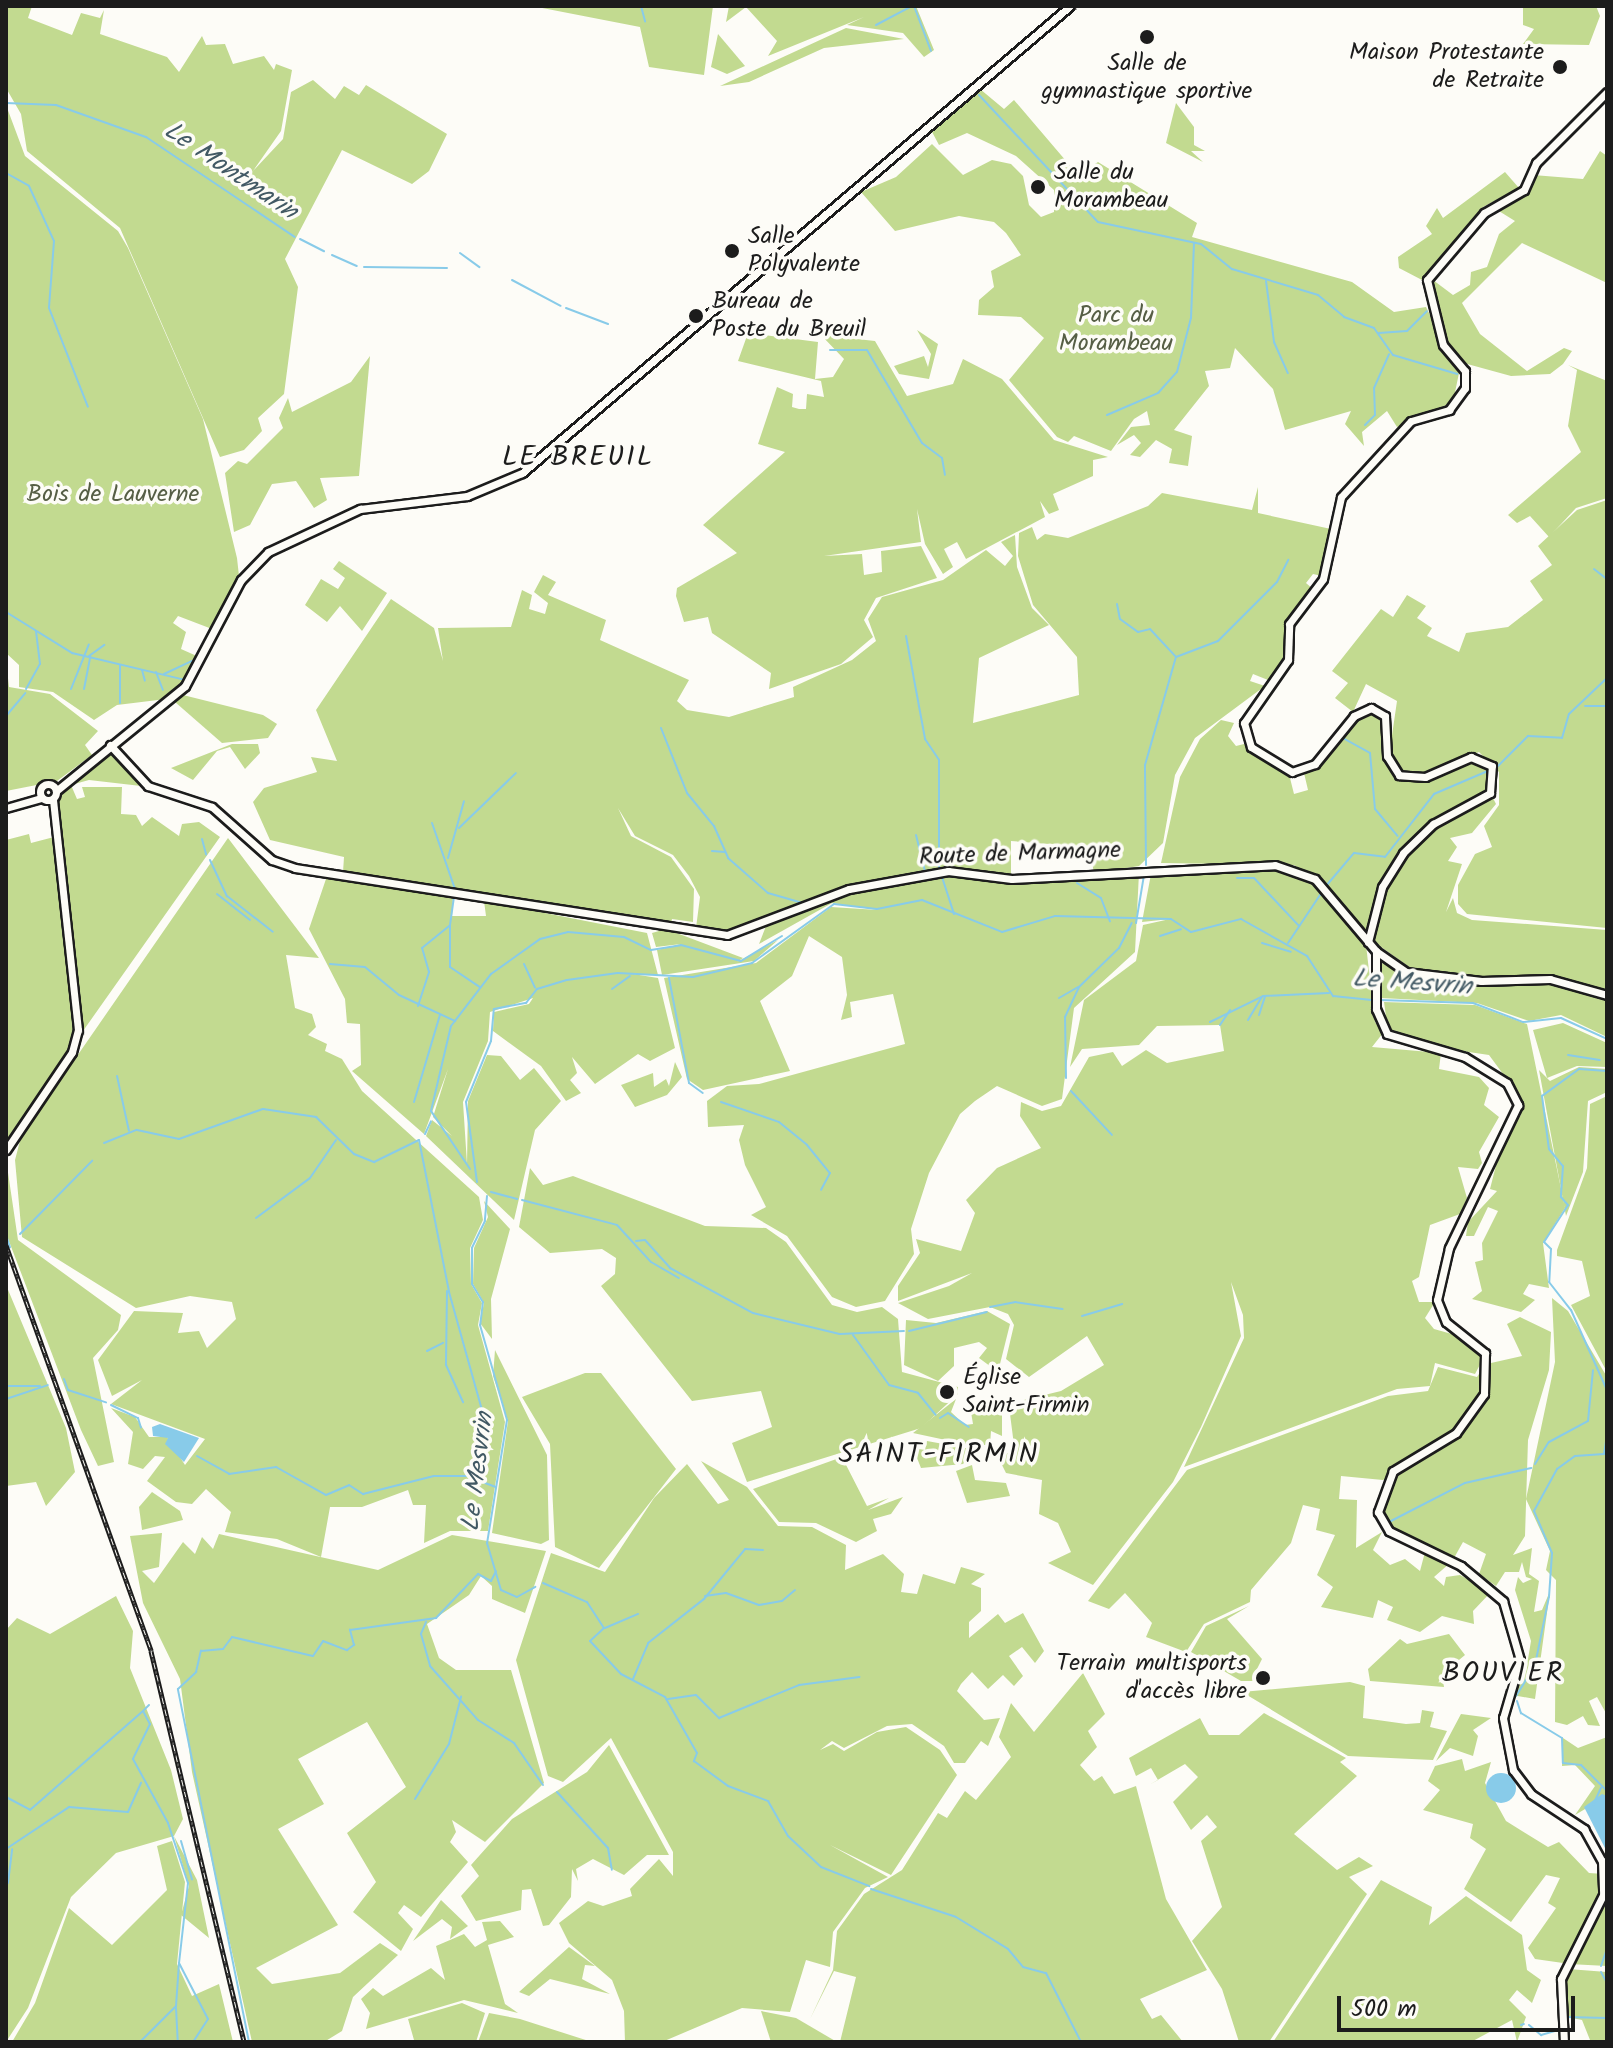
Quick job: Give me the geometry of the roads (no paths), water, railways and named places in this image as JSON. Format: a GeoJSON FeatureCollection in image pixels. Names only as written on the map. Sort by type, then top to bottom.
{"type":"FeatureCollection","features":[{"type":"Feature","properties":{"kind":"main road"},"geometry":{"type":"LineString","coordinates":[[6,808],[48,794],[185,686],[241,580],[275,547],[360,509],[467,496],[522,473],[1070,6]]}},
{"type":"Feature","properties":{"kind":"main road"},"geometry":{"type":"LineString","coordinates":[[1368,942],[1382,887],[1403,853],[1433,824],[1487,796],[1496,776],[1476,757],[1425,777],[1399,775],[1387,756],[1386,719],[1371,708],[1358,712],[1303,771],[1282,770],[1246,740],[1246,716],[1288,660],[1289,624],[1323,579],[1339,501],[1411,421],[1449,410],[1465,388],[1466,373],[1444,349],[1441,320],[1427,295],[1431,274],[1492,205],[1524,190],[1536,163],[1607,92]]}},
{"type":"Feature","properties":{"kind":"main road","name":"Route de Marmagne"},"geometry":{"type":"LineString","coordinates":[[110,745],[148,786],[212,807],[281,864],[694,931],[737,934],[849,889],[948,871],[1012,879],[1258,865],[1315,879],[1376,951],[1416,974],[1550,979],[1607,995]]}},
{"type":"Feature","properties":{"kind":"main road"},"geometry":{"type":"LineString","coordinates":[[6,1150],[76,1044],[80,1006],[48,794]]}},
{"type":"Feature","properties":{"kind":"main road"},"geometry":{"type":"LineString","coordinates":[[1376,951],[1376,1000],[1381,1025],[1395,1041],[1465,1057],[1507,1083],[1517,1100],[1449,1248],[1437,1300],[1446,1322],[1485,1353],[1484,1394],[1456,1433],[1393,1471],[1378,1512],[1389,1531],[1461,1566],[1503,1601],[1520,1660],[1502,1729],[1513,1770],[1531,1794],[1584,1829],[1602,1861],[1603,1895],[1561,1979],[1564,2042]]}},
{"type":"Feature","properties":{"kind":"water"},"geometry":{"type":"Polygon","coordinates":[[[160,1424],[199,1438],[184,1462],[165,1444],[168,1438],[153,1436],[152,1427],[160,1424]]]}},
{"type":"Feature","properties":{"kind":"water"},"geometry":{"type":"Polygon","coordinates":[[[1501,1773],[1512,1777],[1516,1788],[1512,1799],[1501,1803],[1490,1799],[1486,1788],[1490,1777],[1501,1773]]]}},
{"type":"Feature","properties":{"kind":"water"},"geometry":{"type":"Polygon","coordinates":[[[1602,1794],[1607,1796],[1607,1852],[1584,1807],[1602,1794]]]}},
{"type":"Feature","properties":{"kind":"waterway"},"geometry":{"type":"LineString","coordinates":[[641,6],[645,21]]}},
{"type":"Feature","properties":{"kind":"waterway"},"geometry":{"type":"LineString","coordinates":[[876,25],[912,6]]}},
{"type":"Feature","properties":{"kind":"waterway"},"geometry":{"type":"LineString","coordinates":[[914,6],[931,51]]}},
{"type":"Feature","properties":{"kind":"waterway"},"geometry":{"type":"LineString","coordinates":[[979,95],[1098,222],[1201,244],[1232,269],[1318,295],[1344,317],[1374,328],[1393,355],[1457,374]]}},
{"type":"Feature","properties":{"kind":"waterway","name":"Le Montmarin"},"geometry":{"type":"LineString","coordinates":[[6,103],[56,105],[146,137],[295,237]]}},
{"type":"Feature","properties":{"kind":"waterway"},"geometry":{"type":"LineString","coordinates":[[6,173],[29,186],[54,241],[49,308],[88,407]]}},
{"type":"Feature","properties":{"kind":"waterway","name":"Le Montmarin"},"geometry":{"type":"LineString","coordinates":[[300,239],[324,251]]}},
{"type":"Feature","properties":{"kind":"waterway"},"geometry":{"type":"LineString","coordinates":[[1107,415],[1158,393],[1177,372],[1191,318],[1194,243]]}},
{"type":"Feature","properties":{"kind":"waterway"},"geometry":{"type":"LineString","coordinates":[[460,253],[479,267]]}},
{"type":"Feature","properties":{"kind":"waterway","name":"Le Montmarin"},"geometry":{"type":"LineString","coordinates":[[332,255],[357,266]]}},
{"type":"Feature","properties":{"kind":"waterway","name":"Le Montmarin"},"geometry":{"type":"LineString","coordinates":[[364,267],[447,268]]}},
{"type":"Feature","properties":{"kind":"waterway"},"geometry":{"type":"LineString","coordinates":[[512,280],[561,306]]}},
{"type":"Feature","properties":{"kind":"waterway"},"geometry":{"type":"LineString","coordinates":[[1266,281],[1274,342],[1288,373]]}},
{"type":"Feature","properties":{"kind":"waterway"},"geometry":{"type":"LineString","coordinates":[[566,308],[608,324]]}},
{"type":"Feature","properties":{"kind":"waterway"},"geometry":{"type":"LineString","coordinates":[[1379,333],[1407,331],[1427,311]]}},
{"type":"Feature","properties":{"kind":"waterway"},"geometry":{"type":"LineString","coordinates":[[830,350],[867,350],[922,443],[942,458],[945,475]]}},
{"type":"Feature","properties":{"kind":"waterway"},"geometry":{"type":"LineString","coordinates":[[1365,425],[1375,415],[1374,388],[1389,354]]}},
{"type":"Feature","properties":{"kind":"waterway"},"geometry":{"type":"LineString","coordinates":[[1146,865],[1145,765],[1176,657],[1218,641],[1277,582],[1288,560]]}},
{"type":"Feature","properties":{"kind":"waterway"},"geometry":{"type":"LineString","coordinates":[[1594,569],[1607,579]]}},
{"type":"Feature","properties":{"kind":"waterway"},"geometry":{"type":"LineString","coordinates":[[1117,604],[1120,619],[1138,632],[1150,629],[1175,656]]}},
{"type":"Feature","properties":{"kind":"waterway"},"geometry":{"type":"LineString","coordinates":[[6,612],[72,653],[185,680]]}},
{"type":"Feature","properties":{"kind":"waterway"},"geometry":{"type":"LineString","coordinates":[[26,689],[40,664],[36,631]]}},
{"type":"Feature","properties":{"kind":"waterway"},"geometry":{"type":"LineString","coordinates":[[906,636],[925,739],[939,760],[939,869],[931,871]]}},
{"type":"Feature","properties":{"kind":"waterway"},"geometry":{"type":"LineString","coordinates":[[71,689],[89,644]]}},
{"type":"Feature","properties":{"kind":"waterway"},"geometry":{"type":"LineString","coordinates":[[89,656],[104,645]]}},
{"type":"Feature","properties":{"kind":"waterway"},"geometry":{"type":"LineString","coordinates":[[84,689],[90,657]]}},
{"type":"Feature","properties":{"kind":"waterway"},"geometry":{"type":"LineString","coordinates":[[164,674],[192,661]]}},
{"type":"Feature","properties":{"kind":"waterway"},"geometry":{"type":"LineString","coordinates":[[120,665],[120,703]]}},
{"type":"Feature","properties":{"kind":"waterway"},"geometry":{"type":"LineString","coordinates":[[142,670],[145,681]]}},
{"type":"Feature","properties":{"kind":"waterway"},"geometry":{"type":"LineString","coordinates":[[156,672],[163,690]]}},
{"type":"Feature","properties":{"kind":"waterway"},"geometry":{"type":"LineString","coordinates":[[1497,767],[1528,736],[1562,738],[1569,714],[1607,678]]}},
{"type":"Feature","properties":{"kind":"waterway"},"geometry":{"type":"LineString","coordinates":[[6,716],[25,693]]}},
{"type":"Feature","properties":{"kind":"waterway"},"geometry":{"type":"LineString","coordinates":[[1585,706],[1607,706]]}},
{"type":"Feature","properties":{"kind":"waterway"},"geometry":{"type":"LineString","coordinates":[[661,728],[687,793],[714,826],[728,858],[768,893],[803,903]]}},
{"type":"Feature","properties":{"kind":"waterway"},"geometry":{"type":"LineString","coordinates":[[1341,737],[1370,753],[1375,809],[1398,836]]}},
{"type":"Feature","properties":{"kind":"waterway"},"geometry":{"type":"LineString","coordinates":[[1326,886],[1354,853],[1385,857],[1434,794],[1490,770]]}},
{"type":"Feature","properties":{"kind":"waterway"},"geometry":{"type":"LineString","coordinates":[[459,828],[516,773]]}},
{"type":"Feature","properties":{"kind":"waterway"},"geometry":{"type":"LineString","coordinates":[[448,858],[464,801]]}},
{"type":"Feature","properties":{"kind":"waterway"},"geometry":{"type":"LineString","coordinates":[[432,823],[455,889]]}},
{"type":"Feature","properties":{"kind":"waterway"},"geometry":{"type":"LineString","coordinates":[[916,835],[925,872]]}},
{"type":"Feature","properties":{"kind":"waterway"},"geometry":{"type":"LineString","coordinates":[[202,839],[206,854]]}},
{"type":"Feature","properties":{"kind":"waterway"},"geometry":{"type":"LineString","coordinates":[[712,851],[725,852]]}},
{"type":"Feature","properties":{"kind":"waterway"},"geometry":{"type":"LineString","coordinates":[[210,860],[227,896],[273,932]]}},
{"type":"Feature","properties":{"kind":"waterway"},"geometry":{"type":"LineString","coordinates":[[1136,923],[1144,875]]}},
{"type":"Feature","properties":{"kind":"waterway"},"geometry":{"type":"LineString","coordinates":[[942,877],[954,914]]}},
{"type":"Feature","properties":{"kind":"waterway"},"geometry":{"type":"LineString","coordinates":[[1237,878],[1254,878],[1299,926]]}},
{"type":"Feature","properties":{"kind":"waterway"},"geometry":{"type":"LineString","coordinates":[[1077,883],[1101,898],[1110,921]]}},
{"type":"Feature","properties":{"kind":"waterway"},"geometry":{"type":"LineString","coordinates":[[1288,943],[1322,892]]}},
{"type":"Feature","properties":{"kind":"waterway"},"geometry":{"type":"LineString","coordinates":[[217,894],[250,920]]}},
{"type":"Feature","properties":{"kind":"waterway"},"geometry":{"type":"LineString","coordinates":[[418,1006],[429,972],[422,948],[450,925],[454,897]]}},
{"type":"Feature","properties":{"kind":"waterway","name":"Le Mesvrin"},"geometry":{"type":"LineString","coordinates":[[477,1182],[466,1102],[491,1041],[494,1009],[526,1003],[537,989],[567,980],[618,973],[693,977],[752,963],[834,904],[877,909],[922,900],[1002,932],[1055,916],[1171,919],[1191,932],[1241,919],[1307,956],[1333,996],[1372,1000]]}},
{"type":"Feature","properties":{"kind":"waterway"},"geometry":{"type":"LineString","coordinates":[[1066,1078],[1065,1017],[1079,987],[1119,948],[1132,923]]}},
{"type":"Feature","properties":{"kind":"waterway"},"geometry":{"type":"LineString","coordinates":[[450,926],[450,967],[480,987]]}},
{"type":"Feature","properties":{"kind":"waterway"},"geometry":{"type":"LineString","coordinates":[[1160,936],[1181,929]]}},
{"type":"Feature","properties":{"kind":"waterway","name":"Le Mesvrin"},"geometry":{"type":"LineString","coordinates":[[470,1169],[431,1111],[451,1026],[491,974],[540,939],[568,932],[624,937],[651,950],[681,945],[741,961],[782,936]]}},
{"type":"Feature","properties":{"kind":"waterway"},"geometry":{"type":"LineString","coordinates":[[1262,943],[1291,952]]}},
{"type":"Feature","properties":{"kind":"waterway"},"geometry":{"type":"LineString","coordinates":[[330,964],[365,967],[399,995],[455,1021]]}},
{"type":"Feature","properties":{"kind":"waterway"},"geometry":{"type":"LineString","coordinates":[[524,964],[535,988]]}},
{"type":"Feature","properties":{"kind":"waterway"},"geometry":{"type":"LineString","coordinates":[[612,989],[630,976]]}},
{"type":"Feature","properties":{"kind":"waterway"},"geometry":{"type":"LineString","coordinates":[[669,978],[689,1083],[703,1093]]}},
{"type":"Feature","properties":{"kind":"waterway"},"geometry":{"type":"LineString","coordinates":[[1059,998],[1078,987]]}},
{"type":"Feature","properties":{"kind":"waterway"},"geometry":{"type":"LineString","coordinates":[[1210,1022],[1263,996],[1329,993]]}},
{"type":"Feature","properties":{"kind":"waterway"},"geometry":{"type":"LineString","coordinates":[[1248,1020],[1262,997]]}},
{"type":"Feature","properties":{"kind":"waterway"},"geometry":{"type":"LineString","coordinates":[[1259,1015],[1265,997]]}},
{"type":"Feature","properties":{"kind":"waterway","name":"Le Mesvrin"},"geometry":{"type":"LineString","coordinates":[[1379,1000],[1473,1003],[1523,1022],[1561,1018],[1607,1039]]}},
{"type":"Feature","properties":{"kind":"waterway"},"geometry":{"type":"LineString","coordinates":[[1220,1025],[1230,1010]]}},
{"type":"Feature","properties":{"kind":"waterway"},"geometry":{"type":"LineString","coordinates":[[414,1102],[440,1015]]}},
{"type":"Feature","properties":{"kind":"waterway"},"geometry":{"type":"LineString","coordinates":[[1568,1055],[1600,1060]]}},
{"type":"Feature","properties":{"kind":"waterway"},"geometry":{"type":"LineString","coordinates":[[1607,1071],[1579,1069],[1542,1096],[1549,1149],[1563,1166],[1561,1197],[1568,1205],[1544,1242],[1551,1249],[1549,1282],[1571,1310],[1607,1390]]}},
{"type":"Feature","properties":{"kind":"waterway"},"geometry":{"type":"LineString","coordinates":[[117,1076],[129,1131]]}},
{"type":"Feature","properties":{"kind":"waterway"},"geometry":{"type":"LineString","coordinates":[[1071,1091],[1112,1135]]}},
{"type":"Feature","properties":{"kind":"waterway"},"geometry":{"type":"LineString","coordinates":[[721,1102],[779,1122],[807,1145],[830,1173],[821,1190]]}},
{"type":"Feature","properties":{"kind":"waterway"},"geometry":{"type":"LineString","coordinates":[[104,1143],[137,1130],[179,1139],[263,1109],[316,1117],[354,1154],[374,1162],[419,1140],[449,1292],[483,1414]]}},
{"type":"Feature","properties":{"kind":"waterway"},"geometry":{"type":"LineString","coordinates":[[425,1134],[431,1121]]}},
{"type":"Feature","properties":{"kind":"waterway"},"geometry":{"type":"LineString","coordinates":[[256,1218],[310,1178],[336,1140]]}},
{"type":"Feature","properties":{"kind":"waterway"},"geometry":{"type":"LineString","coordinates":[[20,1234],[92,1161]]}},
{"type":"Feature","properties":{"kind":"waterway"},"geometry":{"type":"LineString","coordinates":[[491,1192],[517,1199]]}},
{"type":"Feature","properties":{"kind":"waterway","name":"Le Mesvrin"},"geometry":{"type":"LineString","coordinates":[[487,1196],[485,1221],[472,1248],[472,1284],[483,1302],[480,1325],[507,1420],[487,1543],[501,1590],[517,1597],[535,1587]]}},
{"type":"Feature","properties":{"kind":"waterway"},"geometry":{"type":"LineString","coordinates":[[522,1200],[617,1225],[651,1262],[679,1278]]}},
{"type":"Feature","properties":{"kind":"waterway"},"geometry":{"type":"LineString","coordinates":[[6,1235],[10,1247]]}},
{"type":"Feature","properties":{"kind":"waterway"},"geometry":{"type":"LineString","coordinates":[[636,1241],[645,1240],[670,1268],[753,1313],[840,1334],[904,1331]]}},
{"type":"Feature","properties":{"kind":"waterway"},"geometry":{"type":"LineString","coordinates":[[447,1291],[446,1365],[463,1402]]}},
{"type":"Feature","properties":{"kind":"waterway"},"geometry":{"type":"LineString","coordinates":[[990,1307],[1015,1302],[1062,1309]]}},
{"type":"Feature","properties":{"kind":"waterway"},"geometry":{"type":"LineString","coordinates":[[1082,1316],[1122,1304]]}},
{"type":"Feature","properties":{"kind":"waterway"},"geometry":{"type":"LineString","coordinates":[[909,1331],[987,1312]]}},
{"type":"Feature","properties":{"kind":"waterway"},"geometry":{"type":"LineString","coordinates":[[853,1335],[889,1385],[918,1393],[936,1415]]}},
{"type":"Feature","properties":{"kind":"waterway"},"geometry":{"type":"LineString","coordinates":[[427,1351],[443,1343]]}},
{"type":"Feature","properties":{"kind":"waterway"},"geometry":{"type":"LineString","coordinates":[[1535,1464],[1549,1442],[1588,1421],[1593,1370]]}},
{"type":"Feature","properties":{"kind":"waterway"},"geometry":{"type":"LineString","coordinates":[[64,1379],[68,1390],[106,1402]]}},
{"type":"Feature","properties":{"kind":"waterway"},"geometry":{"type":"LineString","coordinates":[[6,1399],[48,1385]]}},
{"type":"Feature","properties":{"kind":"waterway"},"geometry":{"type":"LineString","coordinates":[[6,1386],[40,1386]]}},
{"type":"Feature","properties":{"kind":"waterway"},"geometry":{"type":"LineString","coordinates":[[111,1405],[138,1418],[141,1428]]}},
{"type":"Feature","properties":{"kind":"waterway"},"geometry":{"type":"LineString","coordinates":[[940,1418],[948,1413],[969,1427]]}},
{"type":"Feature","properties":{"kind":"waterway"},"geometry":{"type":"LineString","coordinates":[[1516,1696],[1535,1665],[1549,1597],[1552,1553],[1534,1511],[1557,1469],[1575,1456],[1604,1454],[1607,1436]]}},
{"type":"Feature","properties":{"kind":"waterway"},"geometry":{"type":"LineString","coordinates":[[197,1456],[229,1474],[276,1467],[326,1495],[349,1485],[363,1494],[434,1476],[467,1476],[495,1487]]}},
{"type":"Feature","properties":{"kind":"waterway"},"geometry":{"type":"LineString","coordinates":[[1389,1522],[1465,1483],[1531,1468]]}},
{"type":"Feature","properties":{"kind":"waterway"},"geometry":{"type":"LineString","coordinates":[[633,1679],[648,1643],[704,1599],[745,1549],[763,1550]]}},
{"type":"Feature","properties":{"kind":"waterway","name":"Le Mesvrin"},"geometry":{"type":"LineString","coordinates":[[249,2042],[178,1689],[196,1672],[201,1651],[223,1649],[232,1637],[313,1656],[323,1641],[347,1650],[354,1645],[350,1630],[436,1618],[478,1574],[491,1581],[496,1571]]}},
{"type":"Feature","properties":{"kind":"waterway"},"geometry":{"type":"LineString","coordinates":[[543,1583],[587,1602],[604,1628],[590,1641],[621,1674],[665,1697],[697,1753],[694,1761],[728,1786],[768,1801],[788,1836],[821,1867],[869,1886]]}},
{"type":"Feature","properties":{"kind":"waterway"},"geometry":{"type":"LineString","coordinates":[[705,1596],[726,1593],[759,1605],[782,1601],[795,1590]]}},
{"type":"Feature","properties":{"kind":"waterway"},"geometry":{"type":"LineString","coordinates":[[605,1628],[638,1614]]}},
{"type":"Feature","properties":{"kind":"waterway"},"geometry":{"type":"LineString","coordinates":[[426,1622],[421,1634],[430,1666],[478,1720],[514,1743],[543,1785]]}},
{"type":"Feature","properties":{"kind":"waterway"},"geometry":{"type":"LineString","coordinates":[[668,1699],[696,1695],[719,1718],[799,1685],[859,1677]]}},
{"type":"Feature","properties":{"kind":"waterway"},"geometry":{"type":"LineString","coordinates":[[415,1799],[449,1744],[461,1697]]}},
{"type":"Feature","properties":{"kind":"waterway"},"geometry":{"type":"LineString","coordinates":[[1517,1701],[1521,1713],[1562,1738],[1563,1763],[1581,1765],[1607,1791]]}},
{"type":"Feature","properties":{"kind":"waterway","name":"Le Mesvrin"},"geometry":{"type":"LineString","coordinates":[[149,1705],[143,1711],[150,1724],[133,1759],[168,1823],[188,1883],[179,1963],[208,2019],[193,2042]]}},
{"type":"Feature","properties":{"kind":"waterway"},"geometry":{"type":"LineString","coordinates":[[6,1797],[30,1810],[142,1712]]}},
{"type":"Feature","properties":{"kind":"waterway"},"geometry":{"type":"LineString","coordinates":[[6,1849],[69,1807],[128,1812],[141,1783]]}},
{"type":"Feature","properties":{"kind":"waterway"},"geometry":{"type":"LineString","coordinates":[[1593,1805],[1601,1788]]}},
{"type":"Feature","properties":{"kind":"waterway"},"geometry":{"type":"LineString","coordinates":[[557,1792],[608,1848],[612,1870]]}},
{"type":"Feature","properties":{"kind":"waterway"},"geometry":{"type":"LineString","coordinates":[[181,1841],[192,1879]]}},
{"type":"Feature","properties":{"kind":"waterway"},"geometry":{"type":"LineString","coordinates":[[8,1883],[12,1849]]}},
{"type":"Feature","properties":{"kind":"waterway"},"geometry":{"type":"LineString","coordinates":[[871,1889],[956,1917],[1008,1949],[1023,1967],[1046,1973],[1081,2042]]}},
{"type":"Feature","properties":{"kind":"waterway"},"geometry":{"type":"LineString","coordinates":[[1601,1966],[1607,1949]]}},
{"type":"Feature","properties":{"kind":"waterway"},"geometry":{"type":"LineString","coordinates":[[140,2042],[176,2006],[179,1963]]}},
{"type":"Feature","properties":{"kind":"waterway"},"geometry":{"type":"LineString","coordinates":[[1601,1972],[1607,1983]]}},
{"type":"Feature","properties":{"kind":"waterway"},"geometry":{"type":"LineString","coordinates":[[176,2008],[178,2042]]}},
{"type":"Feature","properties":{"kind":"waterway"},"geometry":{"type":"LineString","coordinates":[[1566,2017],[1607,2018]]}},
{"type":"Feature","properties":{"kind":"waterway"},"geometry":{"type":"LineString","coordinates":[[1529,2025],[1541,2035],[1559,2030]]}},
{"type":"Feature","properties":{"kind":"railway"},"geometry":{"type":"LineString","coordinates":[[6,1245],[151,1651],[244,2042]]}},
{"type":"Feature","properties":{"kind":"place","name":"Salle de gymnastique sportive"},"geometry":{"type":"Point","coordinates":[1147,37]}},
{"type":"Feature","properties":{"kind":"place","name":"Maison Protestante de Retraite"},"geometry":{"type":"Point","coordinates":[1560,67]}},
{"type":"Feature","properties":{"kind":"place","name":"Salle du Morambeau"},"geometry":{"type":"Point","coordinates":[1038,187]}},
{"type":"Feature","properties":{"kind":"place","name":"Salle Polyvalente"},"geometry":{"type":"Point","coordinates":[732,251]}},
{"type":"Feature","properties":{"kind":"place","name":"Bureau de Poste du Breuil"},"geometry":{"type":"Point","coordinates":[696,316]}},
{"type":"Feature","properties":{"kind":"place","name":"Église Saint-Firmin"},"geometry":{"type":"Point","coordinates":[947,1392]}},
{"type":"Feature","properties":{"kind":"place","name":"Terrain multisports d'accès libre"},"geometry":{"type":"Point","coordinates":[1263,1678]}},
{"type":"Feature","properties":{"kind":"district","name":"LE BREUIL"},"geometry":{"type":"Point","coordinates":[578,458]}},
{"type":"Feature","properties":{"kind":"district","name":"SAINT-FIRMIN"},"geometry":{"type":"Point","coordinates":[939,1455]}},
{"type":"Feature","properties":{"kind":"district","name":"BOUVIER"},"geometry":{"type":"Point","coordinates":[1503,1674]}},
{"type":"Feature","properties":{"kind":"park label","name":"Parc du Morambeau"},"geometry":{"type":"Point","coordinates":[1116,330]}},
{"type":"Feature","properties":{"kind":"park label","name":"Bois de Lauverne"},"geometry":{"type":"Point","coordinates":[113,495]}}]}
